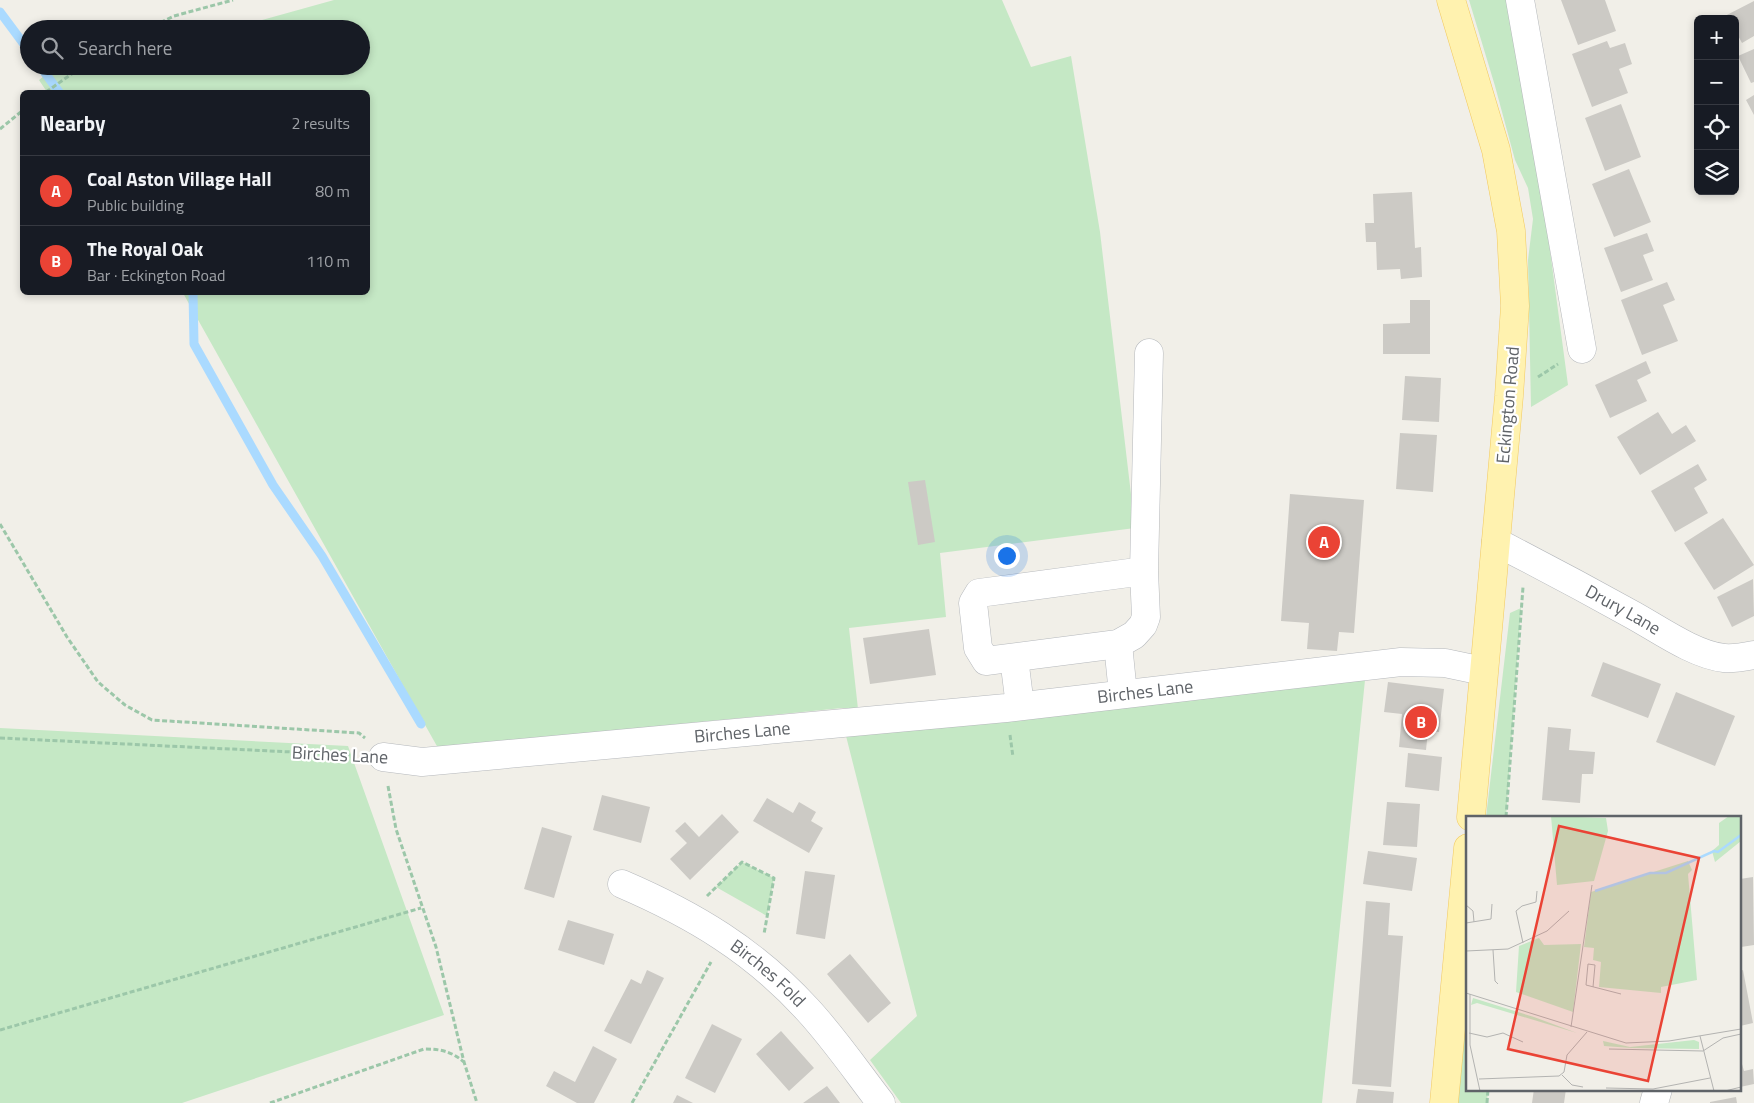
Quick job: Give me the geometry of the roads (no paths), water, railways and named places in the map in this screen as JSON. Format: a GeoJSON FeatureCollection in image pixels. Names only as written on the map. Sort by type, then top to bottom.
{"type":"FeatureCollection","features":[{"type":"Feature","properties":{"kind":"main road","name":"Eckington Road"},"geometry":{"type":"LineString","coordinates":[[1451,0],[1496,150],[1511,231],[1515,306],[1509,396],[1470,816]]}},
{"type":"Feature","properties":{"kind":"main road"},"geometry":{"type":"LineString","coordinates":[[1444,1103],[1466,869]]}},
{"type":"Feature","properties":{"kind":"street"},"geometry":{"type":"LineString","coordinates":[[1520,0],[1582,349]]}},
{"type":"Feature","properties":{"kind":"street"},"geometry":{"type":"LineString","coordinates":[[1144,571],[979,593],[973,603],[978,648],[986,661],[1118,644],[1134,635],[1144,625],[1146,617],[1144,571],[1149,353]]}},
{"type":"Feature","properties":{"kind":"street","name":"Drury Lane"},"geometry":{"type":"LineString","coordinates":[[1496,542],[1578,584],[1702,652],[1723,658],[1741,658],[1754,655]]}},
{"type":"Feature","properties":{"kind":"street"},"geometry":{"type":"LineString","coordinates":[[1118,644],[1123,694]]}},
{"type":"Feature","properties":{"kind":"street"},"geometry":{"type":"LineString","coordinates":[[1014,658],[1020,706]]}},
{"type":"Feature","properties":{"kind":"street","name":"Birches Lane"},"geometry":{"type":"LineString","coordinates":[[383,756],[422,762],[1020,706],[1401,662],[1445,663],[1484,671]]}},
{"type":"Feature","properties":{"kind":"street","name":"Birches Fold"},"geometry":{"type":"LineString","coordinates":[[622,884],[688,915],[725,937],[759,964],[808,1010],[880,1103]]}},
{"type":"Feature","properties":{"kind":"street"},"geometry":{"type":"LineString","coordinates":[[1654,1103],[1658,1090]]}},
{"type":"Feature","properties":{"kind":"waterway"},"geometry":{"type":"LineString","coordinates":[[0,12],[20,39]]}},
{"type":"Feature","properties":{"kind":"waterway"},"geometry":{"type":"LineString","coordinates":[[47,75],[58,90]]}},
{"type":"Feature","properties":{"kind":"waterway"},"geometry":{"type":"LineString","coordinates":[[193,295],[194,344],[273,485],[322,556],[421,724]]}},
{"type":"Feature","properties":{"kind":"place","name":"Coal Aston Village Hall"},"geometry":{"type":"Point","coordinates":[1324,542]}},
{"type":"Feature","properties":{"kind":"place","name":"The Royal Oak"},"geometry":{"type":"Point","coordinates":[1421,722]}}]}
